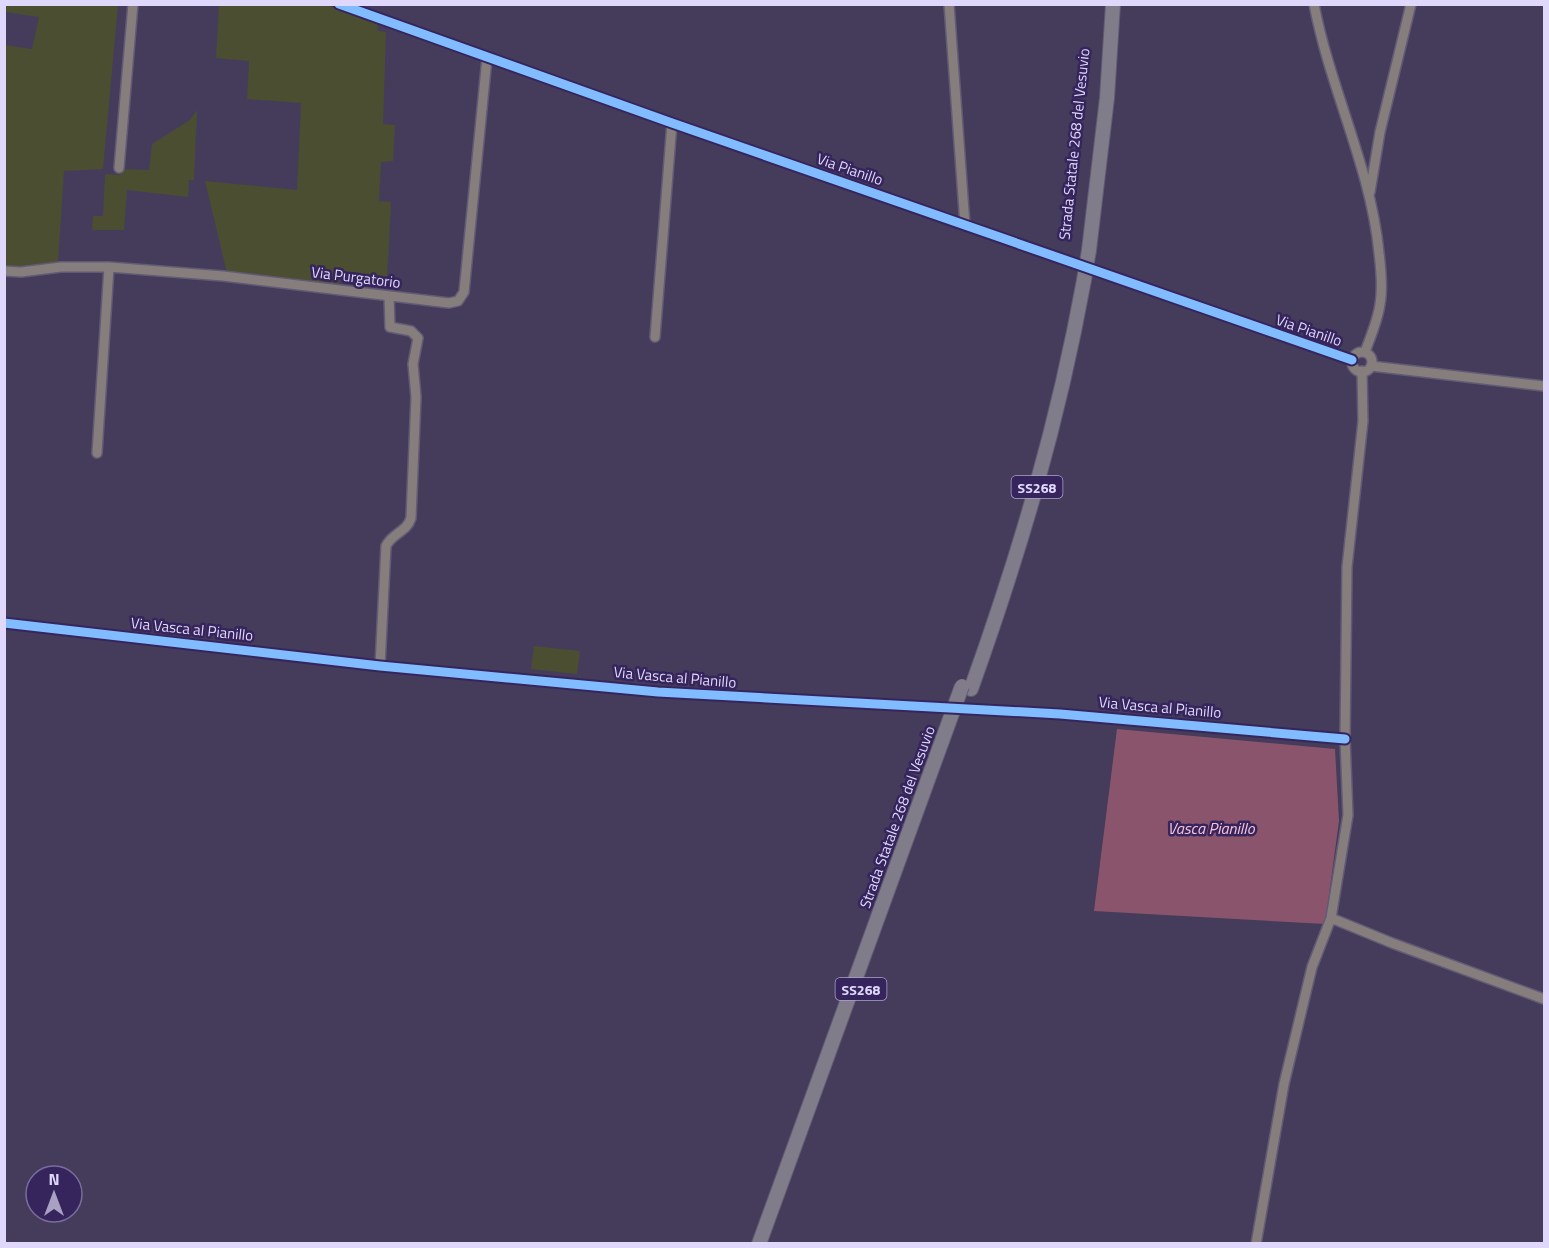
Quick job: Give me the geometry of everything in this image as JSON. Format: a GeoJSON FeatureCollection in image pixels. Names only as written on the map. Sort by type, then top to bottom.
{"type":"FeatureCollection","features":[{"type":"Feature","properties":{"kind":"highway","name":"Strada Statale 268 del Vesuvio"},"geometry":{"type":"LineString","coordinates":[[1084,249],[1104,4]]}},
{"type":"Feature","properties":{"kind":"highway","name":"Strada Statale 268 del Vesuvio"},"geometry":{"type":"LineString","coordinates":[[766,1238],[966,687],[1008,582],[1041,475],[1066,370],[1107,98],[1113,4]]}},
{"type":"Feature","properties":{"kind":"street"},"geometry":{"type":"LineString","coordinates":[[119,168],[133,4]]}},
{"type":"Feature","properties":{"kind":"street","name":"Via Pianillo"},"geometry":{"type":"LineString","coordinates":[[339,4],[487,58],[1352,360]]}},
{"type":"Feature","properties":{"kind":"street"},"geometry":{"type":"LineString","coordinates":[[949,4],[965,225]]}},
{"type":"Feature","properties":{"kind":"street"},"geometry":{"type":"LineString","coordinates":[[1314,4],[1320,35],[1370,195],[1379,257],[1380,304],[1365,352]]}},
{"type":"Feature","properties":{"kind":"street"},"geometry":{"type":"LineString","coordinates":[[1370,195],[1380,132],[1411,4]]}},
{"type":"Feature","properties":{"kind":"street","name":"Via Purgatorio"},"geometry":{"type":"LineString","coordinates":[[4,272],[61,267],[109,267],[223,276],[450,303],[458,301],[464,292],[487,58]]}},
{"type":"Feature","properties":{"kind":"street"},"geometry":{"type":"LineString","coordinates":[[655,337],[672,123]]}},
{"type":"Feature","properties":{"kind":"street"},"geometry":{"type":"LineString","coordinates":[[97,453],[109,267]]}},
{"type":"Feature","properties":{"kind":"street"},"geometry":{"type":"LineString","coordinates":[[380,666],[386,546],[389,540],[407,528],[411,518],[416,397],[414,364],[418,338],[411,331],[390,327],[389,296]]}},
{"type":"Feature","properties":{"kind":"street"},"geometry":{"type":"LineString","coordinates":[[1371,366],[1370,356],[1365,352],[1355,354],[1352,360],[1354,368],[1362,371],[1371,366],[1545,386]]}},
{"type":"Feature","properties":{"kind":"street"},"geometry":{"type":"LineString","coordinates":[[1256,1244],[1284,1084],[1312,967],[1331,918],[1348,815],[1345,739],[1347,567],[1363,421],[1362,371]]}},
{"type":"Feature","properties":{"kind":"street","name":"Via Vasca al Pianillo"},"geometry":{"type":"LineString","coordinates":[[4,623],[380,666],[657,692],[1060,714],[1345,739]]}},
{"type":"Feature","properties":{"kind":"street"},"geometry":{"type":"LineString","coordinates":[[1331,918],[1545,999]]}},
{"type":"Feature","properties":{"kind":"green space"},"geometry":{"type":"Polygon","coordinates":[[[6,5],[118,5],[103,169],[64,171],[58,263],[5,266],[4,45],[32,49],[39,17],[5,12],[6,5]]]}},
{"type":"Feature","properties":{"kind":"green space"},"geometry":{"type":"Polygon","coordinates":[[[219,5],[327,5],[377,23],[378,31],[386,32],[383,124],[395,125],[393,161],[381,162],[379,201],[391,202],[387,281],[340,279],[338,286],[227,273],[205,181],[297,190],[301,103],[247,99],[249,61],[216,58],[219,5]]]}},
{"type":"Feature","properties":{"kind":"green space"},"geometry":{"type":"Polygon","coordinates":[[[197,110],[194,180],[189,180],[188,197],[127,190],[124,230],[92,230],[93,216],[103,216],[105,174],[120,175],[122,169],[149,170],[152,144],[190,120],[197,110]]]}},
{"type":"Feature","properties":{"kind":"green space"},"geometry":{"type":"Polygon","coordinates":[[[534,646],[580,651],[577,674],[531,669],[534,646]]]}},
{"type":"Feature","properties":{"kind":"water","name":"Vasca Pianillo"},"geometry":{"type":"Polygon","coordinates":[[[1117,729],[1335,749],[1339,821],[1325,924],[1094,911],[1117,729]]]}},
{"type":"Feature","properties":{"kind":"cycle path"},"geometry":{"type":"LineString","coordinates":[[339,4],[672,123],[1352,360]]}},
{"type":"Feature","properties":{"kind":"cycle path"},"geometry":{"type":"LineString","coordinates":[[4,623],[380,666],[658,692],[1060,714],[1345,739]]}}]}
